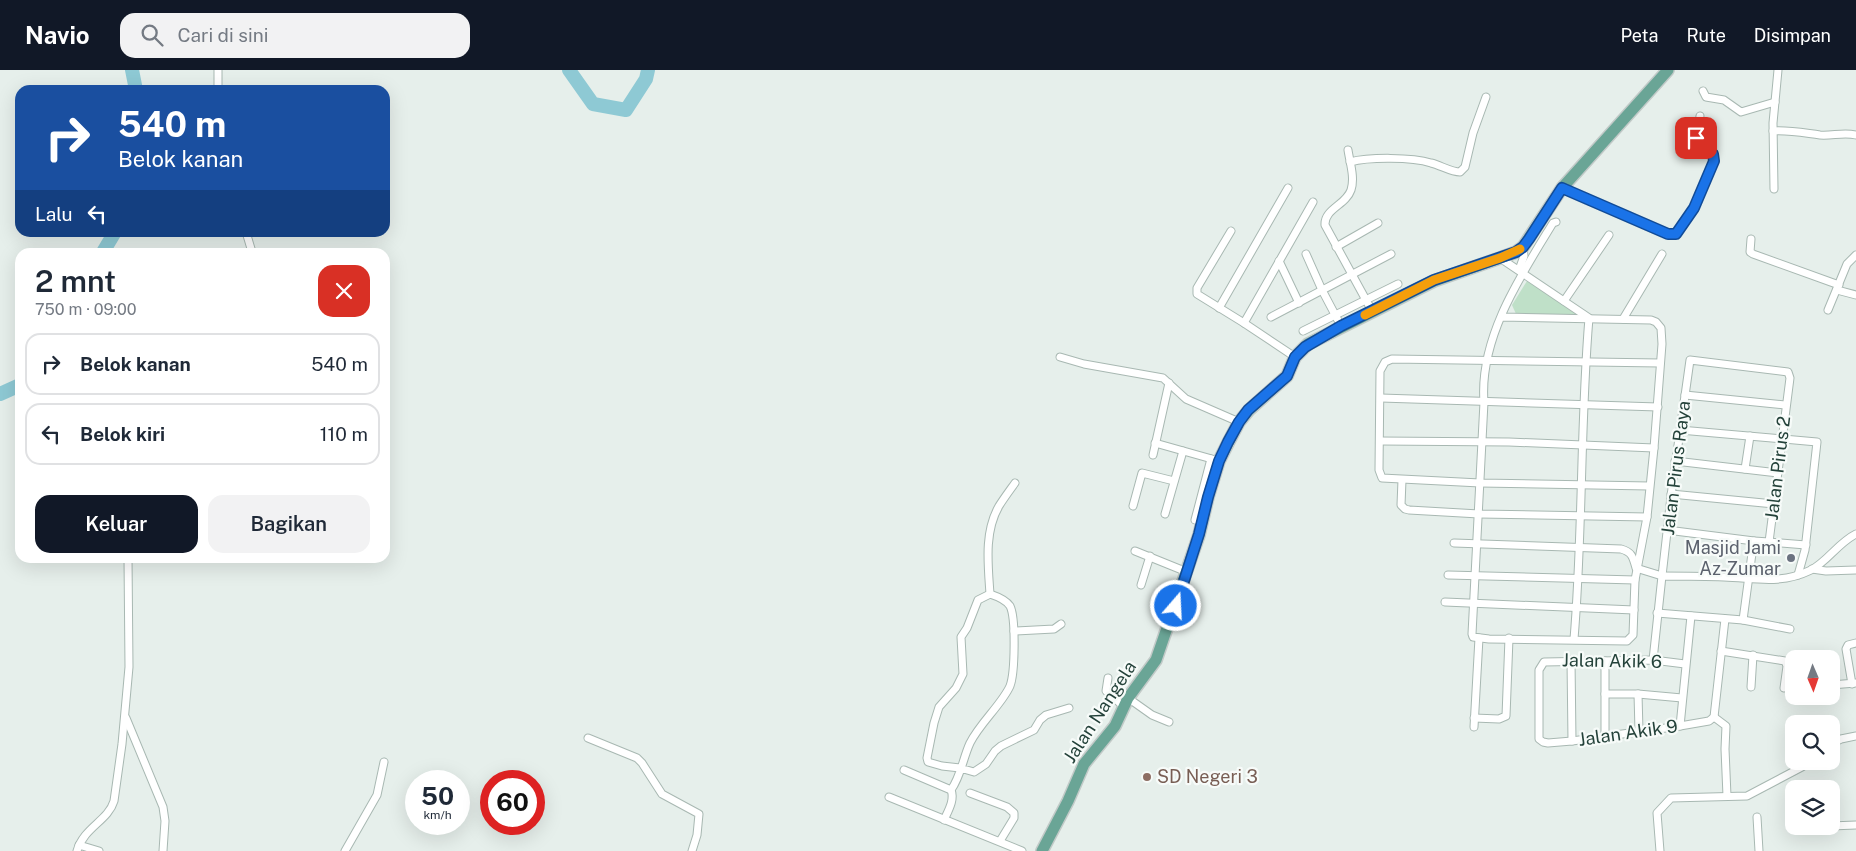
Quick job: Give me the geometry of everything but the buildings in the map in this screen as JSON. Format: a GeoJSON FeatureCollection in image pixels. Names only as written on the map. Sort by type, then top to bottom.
{"type":"FeatureCollection","features":[{"type":"Feature","properties":{"kind":"main road"},"geometry":{"type":"LineString","coordinates":[[1523,247],[1562,188],[1668,70]]}},
{"type":"Feature","properties":{"kind":"main road","name":"Jalan Nangela"},"geometry":{"type":"LineString","coordinates":[[1042,851],[1068,801],[1084,764],[1115,726],[1126,702],[1156,660],[1187,572],[1215,460],[1239,422],[1253,406],[1287,376],[1295,357],[1308,344],[1338,321],[1372,311],[1434,280],[1500,258],[1523,247]]}},
{"type":"Feature","properties":{"kind":"street"},"geometry":{"type":"LineString","coordinates":[[218,70],[218,85]]}},
{"type":"Feature","properties":{"kind":"street"},"geometry":{"type":"LineString","coordinates":[[1774,189],[1773,131],[1778,70]]}},
{"type":"Feature","properties":{"kind":"street"},"geometry":{"type":"LineString","coordinates":[[1703,91],[1706,97],[1724,100],[1741,112],[1775,102]]}},
{"type":"Feature","properties":{"kind":"street"},"geometry":{"type":"LineString","coordinates":[[1350,162],[1369,159],[1413,159],[1460,172],[1465,167],[1486,97]]}},
{"type":"Feature","properties":{"kind":"street"},"geometry":{"type":"LineString","coordinates":[[1562,188],[1668,234],[1676,234],[1694,208],[1714,161],[1713,155],[1696,143],[1700,116]]}},
{"type":"Feature","properties":{"kind":"street"},"geometry":{"type":"LineString","coordinates":[[1773,131],[1793,131],[1825,135],[1856,134]]}},
{"type":"Feature","properties":{"kind":"street"},"geometry":{"type":"LineString","coordinates":[[1348,150],[1353,180],[1350,194],[1327,216],[1325,221],[1327,230],[1372,311]]}},
{"type":"Feature","properties":{"kind":"street"},"geometry":{"type":"LineString","coordinates":[[1219,308],[1288,188]]}},
{"type":"Feature","properties":{"kind":"street"},"geometry":{"type":"LineString","coordinates":[[1244,323],[1313,202]]}},
{"type":"Feature","properties":{"kind":"street"},"geometry":{"type":"LineString","coordinates":[[1501,317],[1651,320],[1659,324],[1661,328],[1662,344],[1658,407],[1647,517],[1639,569],[1635,580],[1633,635],[1627,642],[1574,639],[1479,638],[1473,637],[1472,634],[1479,514],[1483,388],[1486,360],[1501,317],[1521,272],[1553,223],[1556,222]]}},
{"type":"Feature","properties":{"kind":"street"},"geometry":{"type":"LineString","coordinates":[[1336,247],[1378,223]]}},
{"type":"Feature","properties":{"kind":"street"},"geometry":{"type":"LineString","coordinates":[[1231,231],[1197,294],[1295,357]]}},
{"type":"Feature","properties":{"kind":"street"},"geometry":{"type":"LineString","coordinates":[[1564,301],[1608,235]]}},
{"type":"Feature","properties":{"kind":"street"},"geometry":{"type":"LineString","coordinates":[[1750,239],[1750,250],[1753,254],[1856,295]]}},
{"type":"Feature","properties":{"kind":"street"},"geometry":{"type":"LineString","coordinates":[[1521,272],[1524,256],[1523,247]]}},
{"type":"Feature","properties":{"kind":"street"},"geometry":{"type":"LineString","coordinates":[[1306,254],[1338,321]]}},
{"type":"Feature","properties":{"kind":"street"},"geometry":{"type":"LineString","coordinates":[[1272,317],[1391,254]]}},
{"type":"Feature","properties":{"kind":"street"},"geometry":{"type":"LineString","coordinates":[[1623,319],[1662,254]]}},
{"type":"Feature","properties":{"kind":"street"},"geometry":{"type":"LineString","coordinates":[[1828,310],[1847,264],[1856,255]]}},
{"type":"Feature","properties":{"kind":"street"},"geometry":{"type":"LineString","coordinates":[[1500,258],[1589,318]]}},
{"type":"Feature","properties":{"kind":"street"},"geometry":{"type":"LineString","coordinates":[[1279,261],[1299,303]]}},
{"type":"Feature","properties":{"kind":"street"},"geometry":{"type":"LineString","coordinates":[[1303,332],[1338,321],[1365,301],[1398,284]]}},
{"type":"Feature","properties":{"kind":"street"},"geometry":{"type":"LineString","coordinates":[[1574,639],[1577,608],[1583,405],[1589,318]]}},
{"type":"Feature","properties":{"kind":"street"},"geometry":{"type":"LineString","coordinates":[[1060,357],[1084,364],[1163,378],[1186,399],[1239,422]]}},
{"type":"Feature","properties":{"kind":"street"},"geometry":{"type":"LineString","coordinates":[[1649,486],[1384,479],[1380,476],[1379,470],[1380,371],[1387,360],[1660,363]]}},
{"type":"Feature","properties":{"kind":"street","name":"Jalan Pirus Raya"},"geometry":{"type":"LineString","coordinates":[[1653,660],[1675,461],[1690,360],[1788,372]]}},
{"type":"Feature","properties":{"kind":"street","name":"Jalan Pirus 2"},"geometry":{"type":"LineString","coordinates":[[1743,620],[1747,579],[1754,541],[1770,542],[1785,405],[1790,378],[1788,372]]}},
{"type":"Feature","properties":{"kind":"street"},"geometry":{"type":"LineString","coordinates":[[1153,455],[1169,383]]}},
{"type":"Feature","properties":{"kind":"street"},"geometry":{"type":"LineString","coordinates":[[1685,395],[1785,405]]}},
{"type":"Feature","properties":{"kind":"street"},"geometry":{"type":"LineString","coordinates":[[1381,398],[1658,407]]}},
{"type":"Feature","properties":{"kind":"street"},"geometry":{"type":"LineString","coordinates":[[1680,430],[1817,442],[1806,545],[1798,575]]}},
{"type":"Feature","properties":{"kind":"street"},"geometry":{"type":"LineString","coordinates":[[1744,469],[1750,436]]}},
{"type":"Feature","properties":{"kind":"street"},"geometry":{"type":"LineString","coordinates":[[1380,441],[1481,442],[1654,448]]}},
{"type":"Feature","properties":{"kind":"street"},"geometry":{"type":"LineString","coordinates":[[1155,443],[1215,460],[1195,520]]}},
{"type":"Feature","properties":{"kind":"street"},"geometry":{"type":"LineString","coordinates":[[1165,514],[1183,451]]}},
{"type":"Feature","properties":{"kind":"street"},"geometry":{"type":"LineString","coordinates":[[1675,461],[1778,473]]}},
{"type":"Feature","properties":{"kind":"street"},"geometry":{"type":"LineString","coordinates":[[1133,506],[1142,473],[1174,481]]}},
{"type":"Feature","properties":{"kind":"street"},"geometry":{"type":"LineString","coordinates":[[1402,480],[1400,501],[1405,509],[1479,514],[1647,517]]}},
{"type":"Feature","properties":{"kind":"street"},"geometry":{"type":"LineString","coordinates":[[990,594],[988,550],[992,525],[999,506],[1015,483]]}},
{"type":"Feature","properties":{"kind":"street"},"geometry":{"type":"LineString","coordinates":[[1671,494],[1774,504]]}},
{"type":"Feature","properties":{"kind":"street"},"geometry":{"type":"LineString","coordinates":[[1667,530],[1754,541]]}},
{"type":"Feature","properties":{"kind":"street"},"geometry":{"type":"LineString","coordinates":[[1454,543],[1621,549],[1629,551],[1639,569],[1661,576],[1776,580],[1798,575],[1812,569],[1856,534]]}},
{"type":"Feature","properties":{"kind":"street"},"geometry":{"type":"LineString","coordinates":[[1770,542],[1806,545]]}},
{"type":"Feature","properties":{"kind":"street"},"geometry":{"type":"LineString","coordinates":[[1135,551],[1187,572]]}},
{"type":"Feature","properties":{"kind":"street"},"geometry":{"type":"LineString","coordinates":[[1141,585],[1150,556]]}},
{"type":"Feature","properties":{"kind":"street"},"geometry":{"type":"LineString","coordinates":[[99,851],[78,848],[82,838],[112,808],[121,756],[130,644],[128,563]]}},
{"type":"Feature","properties":{"kind":"street"},"geometry":{"type":"LineString","coordinates":[[1812,569],[1826,571],[1856,570]]}},
{"type":"Feature","properties":{"kind":"street"},"geometry":{"type":"LineString","coordinates":[[1448,574],[1635,580]]}},
{"type":"Feature","properties":{"kind":"street"},"geometry":{"type":"LineString","coordinates":[[944,820],[951,804],[953,794],[951,790],[956,782],[970,742],[1010,686],[1014,631],[1010,606],[1008,603],[990,594]]}},
{"type":"Feature","properties":{"kind":"street"},"geometry":{"type":"LineString","coordinates":[[990,594],[978,600],[967,628],[961,637],[963,674],[956,688],[939,707],[934,723],[927,758],[928,762],[974,772],[986,764],[995,751],[1002,746],[1034,730],[1040,720],[1069,708]]}},
{"type":"Feature","properties":{"kind":"street"},"geometry":{"type":"LineString","coordinates":[[1445,602],[1634,610]]}},
{"type":"Feature","properties":{"kind":"street"},"geometry":{"type":"LineString","coordinates":[[1657,613],[1743,620],[1790,629]]}},
{"type":"Feature","properties":{"kind":"street"},"geometry":{"type":"LineString","coordinates":[[1680,726],[1691,616]]}},
{"type":"Feature","properties":{"kind":"street"},"geometry":{"type":"LineString","coordinates":[[1725,619],[1714,717],[1726,726],[1727,796]]}},
{"type":"Feature","properties":{"kind":"street"},"geometry":{"type":"LineString","coordinates":[[1014,631],[1054,629],[1061,624]]}},
{"type":"Feature","properties":{"kind":"street"},"geometry":{"type":"LineString","coordinates":[[1474,727],[1479,638]]}},
{"type":"Feature","properties":{"kind":"street"},"geometry":{"type":"LineString","coordinates":[[1474,718],[1500,719],[1506,716],[1509,638]]}},
{"type":"Feature","properties":{"kind":"street"},"geometry":{"type":"LineString","coordinates":[[1840,685],[1854,683],[1846,649],[1848,644],[1856,643]]}},
{"type":"Feature","properties":{"kind":"street"},"geometry":{"type":"LineString","coordinates":[[1721,651],[1785,661],[1787,666],[1784,688]]}},
{"type":"Feature","properties":{"kind":"street"},"geometry":{"type":"LineString","coordinates":[[1752,687],[1753,655]]}},
{"type":"Feature","properties":{"kind":"street"},"geometry":{"type":"LineString","coordinates":[[1571,660],[1572,741]]}},
{"type":"Feature","properties":{"kind":"street","name":"Jalan Akik 6"},"geometry":{"type":"LineString","coordinates":[[1541,741],[1539,728],[1539,670],[1541,664],[1545,661],[1653,660],[1685,664]]}},
{"type":"Feature","properties":{"kind":"street"},"geometry":{"type":"LineString","coordinates":[[1605,661],[1605,736]]}},
{"type":"Feature","properties":{"kind":"street"},"geometry":{"type":"LineString","coordinates":[[1108,678],[1106,690],[1126,702],[1170,722]]}},
{"type":"Feature","properties":{"kind":"street"},"geometry":{"type":"LineString","coordinates":[[1605,694],[1638,694],[1682,698]]}},
{"type":"Feature","properties":{"kind":"street"},"geometry":{"type":"LineString","coordinates":[[1638,694],[1639,732]]}},
{"type":"Feature","properties":{"kind":"street"},"geometry":{"type":"LineString","coordinates":[[125,716],[163,807],[165,821],[163,851]]}},
{"type":"Feature","properties":{"kind":"street","name":"Jalan Akik 9"},"geometry":{"type":"LineString","coordinates":[[1541,741],[1548,743],[1572,741],[1639,732],[1709,721],[1714,717]]}},
{"type":"Feature","properties":{"kind":"street"},"geometry":{"type":"LineString","coordinates":[[1840,740],[1856,736]]}},
{"type":"Feature","properties":{"kind":"street"},"geometry":{"type":"LineString","coordinates":[[588,738],[637,758],[662,794],[700,814],[697,835],[692,851]]}},
{"type":"Feature","properties":{"kind":"street"},"geometry":{"type":"LineString","coordinates":[[345,851],[377,795],[384,762]]}},
{"type":"Feature","properties":{"kind":"street"},"geometry":{"type":"LineString","coordinates":[[904,770],[951,790]]}},
{"type":"Feature","properties":{"kind":"street"},"geometry":{"type":"LineString","coordinates":[[1660,851],[1657,813],[1671,798],[1747,796],[1794,770]]}},
{"type":"Feature","properties":{"kind":"street"},"geometry":{"type":"LineString","coordinates":[[970,793],[1007,807],[1014,812],[1014,818],[1000,842]]}},
{"type":"Feature","properties":{"kind":"street"},"geometry":{"type":"LineString","coordinates":[[889,797],[1022,851]]}},
{"type":"Feature","properties":{"kind":"street"},"geometry":{"type":"LineString","coordinates":[[1757,817],[1759,851]]}},
{"type":"Feature","properties":{"kind":"street"},"geometry":{"type":"LineString","coordinates":[[1840,826],[1856,825]]}},
{"type":"Feature","properties":{"kind":"green space"},"geometry":{"type":"Polygon","coordinates":[[[1527,281],[1579,313],[1577,316],[1516,314],[1512,305],[1527,281]]]}},
{"type":"Feature","properties":{"kind":"waterway"},"geometry":{"type":"LineString","coordinates":[[132,70],[135,85]]}},
{"type":"Feature","properties":{"kind":"waterway"},"geometry":{"type":"LineString","coordinates":[[569,70],[593,104],[626,110],[646,79],[648,70]]}},
{"type":"Feature","properties":{"kind":"waterway"},"geometry":{"type":"LineString","coordinates":[[105,248],[112,237]]}},
{"type":"Feature","properties":{"kind":"waterway"},"geometry":{"type":"LineString","coordinates":[[0,394],[15,387]]}},
{"type":"Feature","properties":{"kind":"slow traffic"},"geometry":{"type":"LineString","coordinates":[[1365,315],[1434,280],[1478,266],[1520,249]]}},
{"type":"Feature","properties":{"kind":"place","name":"Masjid Jami Az-Zumar"},"geometry":{"type":"Point","coordinates":[1791,558]}},
{"type":"Feature","properties":{"kind":"place","name":"SD Negeri 3"},"geometry":{"type":"Point","coordinates":[1147,777]}},
{"type":"Feature","properties":{"kind":"route"},"geometry":{"type":"LineString","coordinates":[[1176,606],[1199,534],[1219,461],[1228,442],[1248,410],[1287,376],[1295,357],[1308,344],[1434,280],[1516,252],[1529,239],[1562,188],[1670,235],[1676,234],[1694,208],[1714,161],[1713,154],[1697,145],[1696,138]]}}]}
